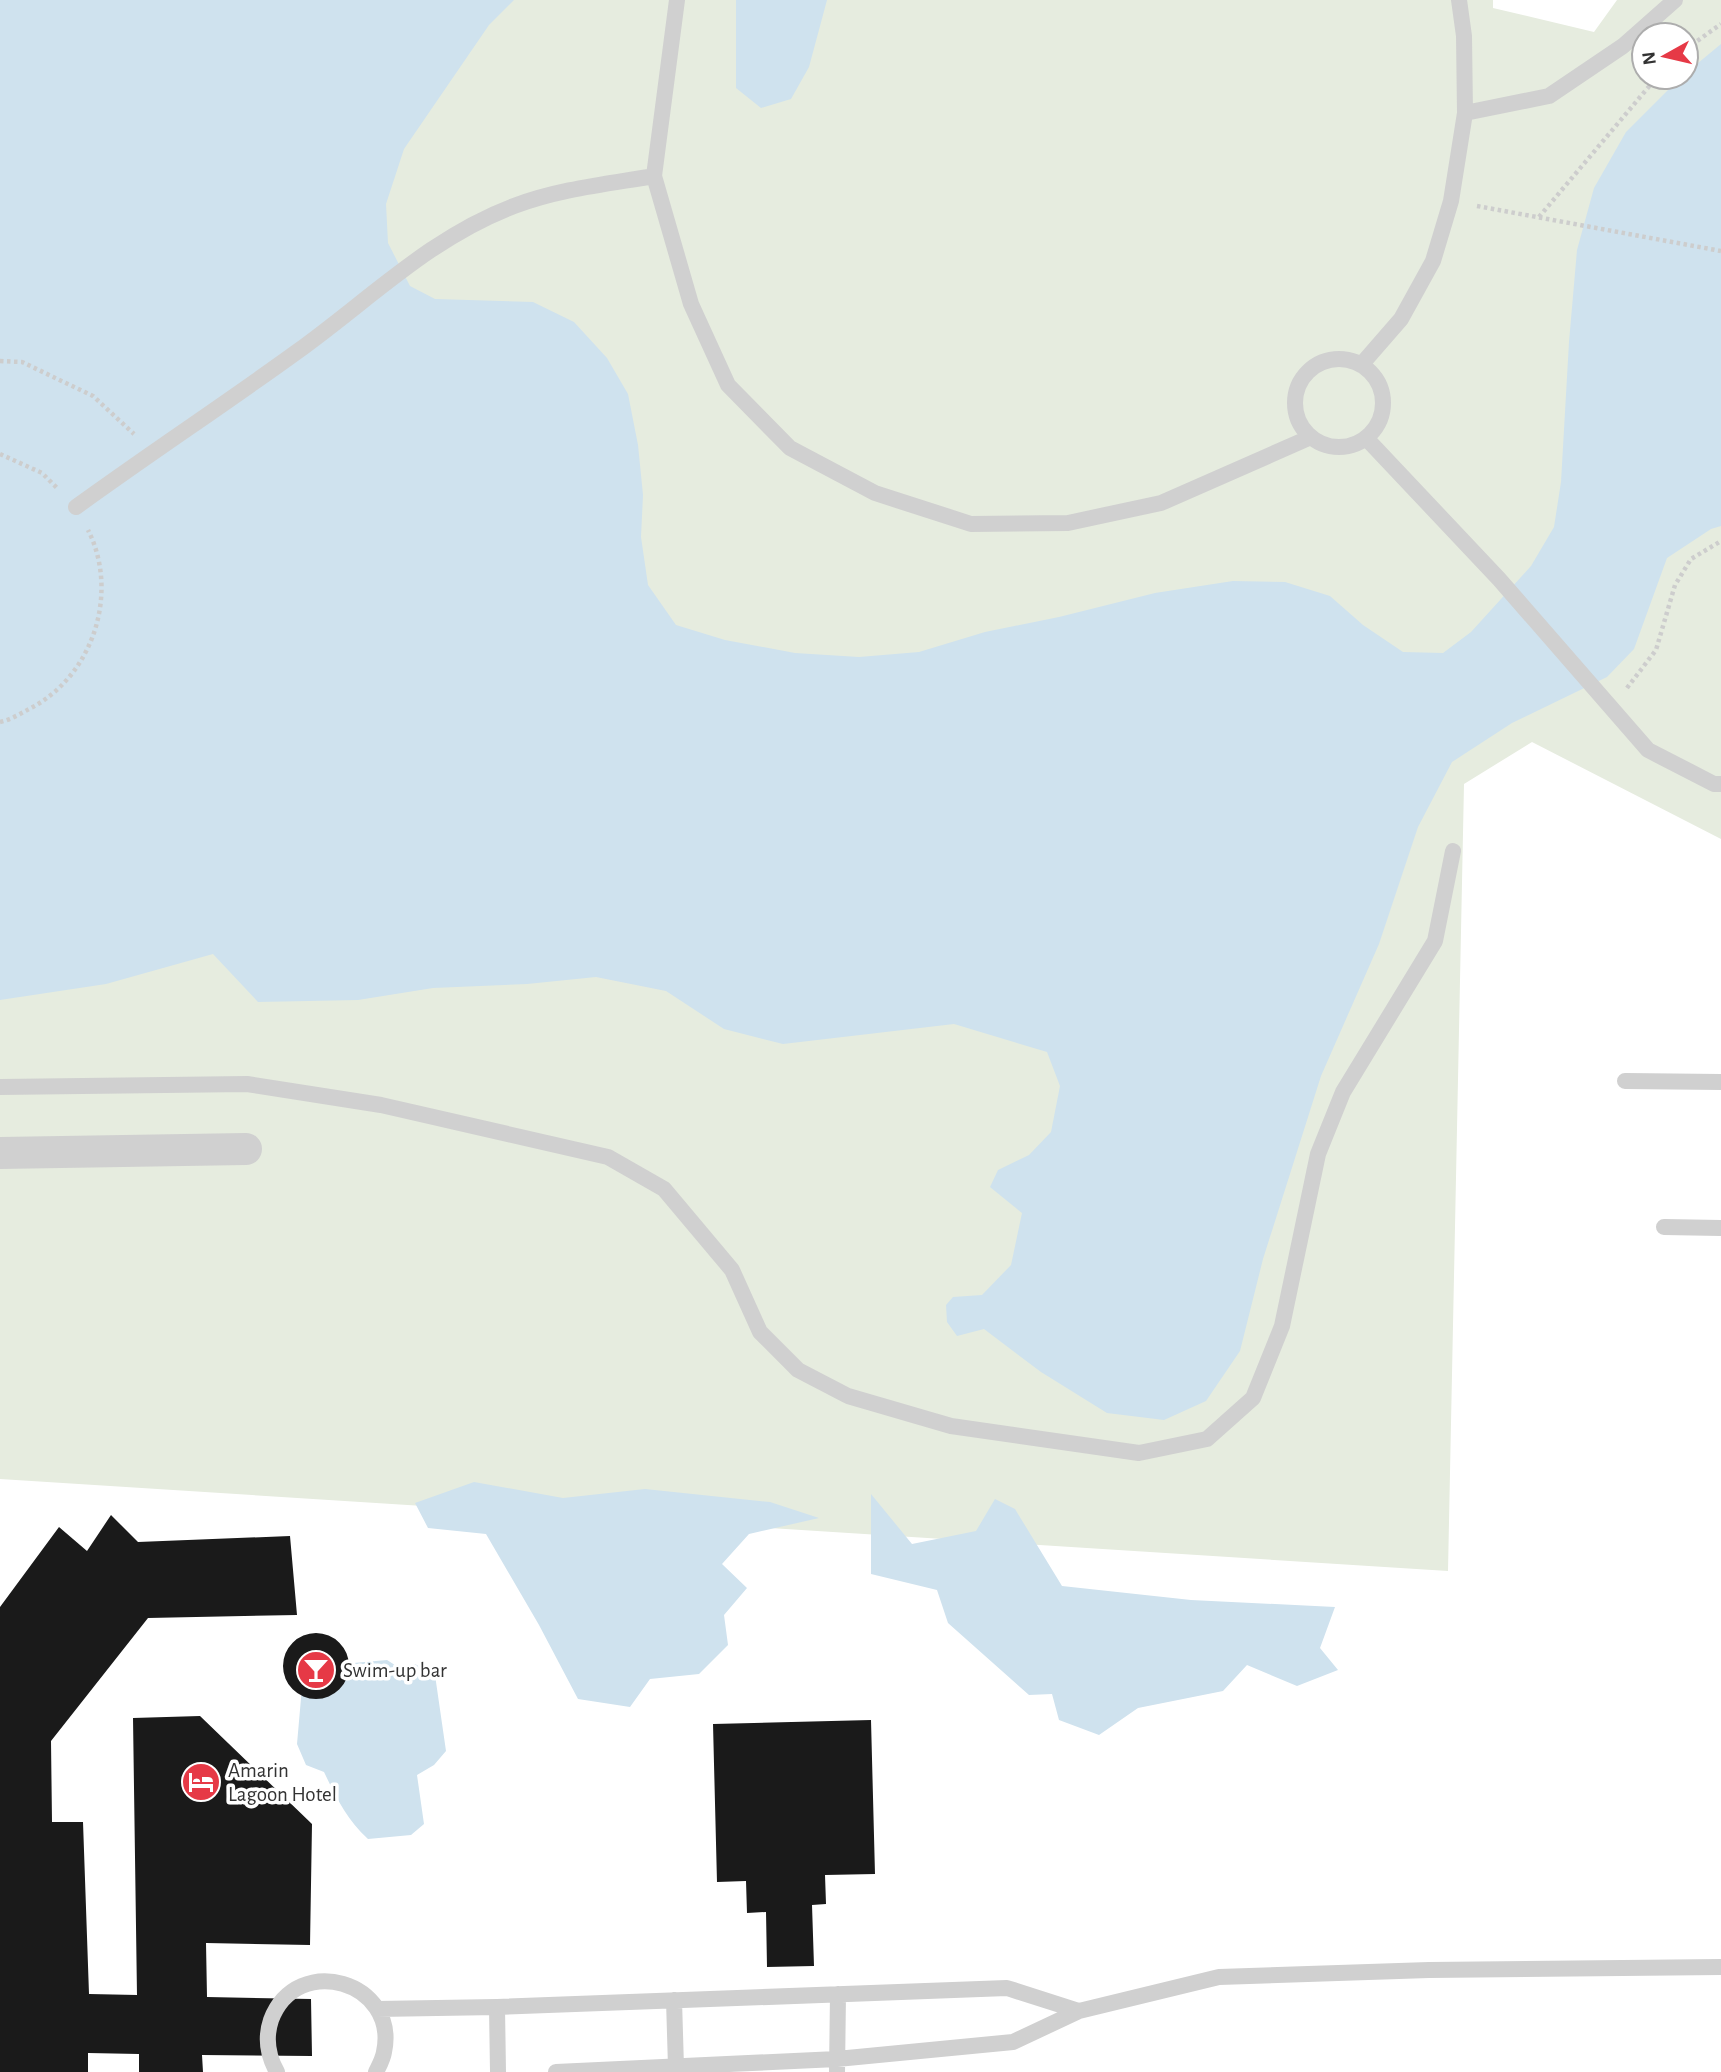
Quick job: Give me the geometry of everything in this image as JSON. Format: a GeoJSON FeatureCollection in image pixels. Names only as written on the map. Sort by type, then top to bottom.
{"type":"FeatureCollection","features":[{"type":"Feature","properties":{"kind":"street"},"geometry":{"type":"LineString","coordinates":[[0,1153],[246,1149]]}},
{"type":"Feature","properties":{"kind":"lane"},"geometry":{"type":"LineString","coordinates":[[677,0],[654,176],[691,304],[728,385],[790,448],[875,493],[971,524],[1068,523],[1161,503],[1311,437]]}},
{"type":"Feature","properties":{"kind":"lane"},"geometry":{"type":"LineString","coordinates":[[1361,365],[1401,319],[1433,261],[1451,201],[1465,113],[1464,36],[1459,0]]}},
{"type":"Feature","properties":{"kind":"lane"},"geometry":{"type":"LineString","coordinates":[[1465,113],[1549,96],[1623,46],[1675,0]]}},
{"type":"Feature","properties":{"kind":"lane"},"geometry":{"type":"LineString","coordinates":[[76,507],[299,351],[418,257],[468,227],[513,206],[563,191],[654,176]]}},
{"type":"Feature","properties":{"kind":"lane"},"geometry":{"type":"LineString","coordinates":[[1348,360],[1361,365],[1372,374],[1380,386],[1383,401],[1376,428],[1353,445],[1338,447],[1311,437],[1301,426],[1295,398],[1300,383],[1309,371],[1320,363],[1348,360]]}},
{"type":"Feature","properties":{"kind":"lane"},"geometry":{"type":"LineString","coordinates":[[1366,438],[1499,579],[1648,750],[1714,784],[1721,784]]}},
{"type":"Feature","properties":{"kind":"lane"},"geometry":{"type":"LineString","coordinates":[[0,1087],[247,1084],[381,1105],[608,1157],[664,1189],[732,1270],[760,1332],[799,1370],[848,1396],[951,1426],[1139,1452],[1208,1439],[1253,1398],[1282,1326],[1318,1154],[1343,1092],[1435,941],[1453,851]]}},
{"type":"Feature","properties":{"kind":"lane"},"geometry":{"type":"LineString","coordinates":[[1625,1081],[1721,1082]]}},
{"type":"Feature","properties":{"kind":"lane"},"geometry":{"type":"LineString","coordinates":[[1664,1227],[1721,1228]]}},
{"type":"Feature","properties":{"kind":"lane"},"geometry":{"type":"LineString","coordinates":[[556,2072],[837,2065],[1013,2042],[1079,2011],[1219,1977],[1429,1970],[1721,1967]]}},
{"type":"Feature","properties":{"kind":"lane"},"geometry":{"type":"LineString","coordinates":[[275,2071],[268,2050],[268,2029],[275,2010],[288,1995],[305,1984],[326,1980],[346,1983],[363,1993],[377,2009],[385,2032],[384,2053],[376,2072]]}},
{"type":"Feature","properties":{"kind":"lane"},"geometry":{"type":"LineString","coordinates":[[377,2009],[1007,1988],[1079,2011]]}},
{"type":"Feature","properties":{"kind":"lane"},"geometry":{"type":"LineString","coordinates":[[837,2065],[838,1994]]}},
{"type":"Feature","properties":{"kind":"lane"},"geometry":{"type":"LineString","coordinates":[[674,2000],[676,2067]]}},
{"type":"Feature","properties":{"kind":"lane"},"geometry":{"type":"LineString","coordinates":[[497,2007],[498,2072]]}},
{"type":"Feature","properties":{"kind":"path"},"geometry":{"type":"LineString","coordinates":[[1700,39],[1721,24]]}},
{"type":"Feature","properties":{"kind":"path"},"geometry":{"type":"LineString","coordinates":[[1539,217],[1645,91]]}},
{"type":"Feature","properties":{"kind":"path"},"geometry":{"type":"LineString","coordinates":[[1451,201],[1721,251]]}},
{"type":"Feature","properties":{"kind":"path"},"geometry":{"type":"LineString","coordinates":[[0,361],[22,362],[93,396],[152,452]]}},
{"type":"Feature","properties":{"kind":"path"},"geometry":{"type":"LineString","coordinates":[[0,454],[42,473],[76,507],[96,546],[103,589],[96,632],[76,671],[45,701],[0,722]]}},
{"type":"Feature","properties":{"kind":"path"},"geometry":{"type":"LineString","coordinates":[[1605,701],[1634,680],[1656,650],[1675,585],[1691,559],[1721,541]]}},
{"type":"Feature","properties":{"kind":"shaded area"},"geometry":{"type":"Polygon","coordinates":[[[0,0],[1493,0],[1493,8],[1594,32],[1617,0],[1721,0],[1721,839],[1532,742],[1464,784],[1448,1571],[0,1479],[0,0]]]}},
{"type":"Feature","properties":{"kind":"water"},"geometry":{"type":"Polygon","coordinates":[[[0,0],[514,0],[489,25],[404,149],[386,204],[388,243],[410,286],[435,299],[533,302],[574,322],[607,358],[628,394],[638,445],[643,495],[641,537],[648,585],[676,625],[725,640],[795,653],[859,657],[919,652],[985,632],[1155,593],[1233,581],[1285,582],[1330,596],[1363,625],[1403,652],[1443,653],[1471,632],[1531,566],[1554,527],[1561,482],[1577,250],[1594,188],[1626,132],[1667,91],[1700,91],[1700,61],[1721,44],[1721,526],[1711,529],[1667,558],[1634,649],[1607,677],[1512,723],[1452,762],[1418,827],[1379,944],[1321,1076],[1263,1259],[1240,1351],[1206,1401],[1164,1420],[1107,1413],[1041,1372],[984,1329],[957,1336],[947,1322],[946,1305],[953,1297],[982,1295],[1011,1265],[1022,1213],[990,1187],[998,1170],[1029,1155],[1051,1132],[1060,1086],[1047,1052],[954,1024],[783,1044],[724,1029],[666,991],[596,977],[527,984],[433,988],[358,1000],[258,1002],[213,954],[106,984],[0,1000],[0,0]]]}},
{"type":"Feature","properties":{"kind":"water"},"geometry":{"type":"Polygon","coordinates":[[[736,0],[827,0],[809,67],[791,99],[761,108],[736,88],[736,0]]]}},
{"type":"Feature","properties":{"kind":"water"},"geometry":{"type":"Polygon","coordinates":[[[474,1482],[563,1498],[645,1489],[770,1502],[819,1518],[749,1534],[722,1564],[747,1588],[724,1615],[728,1645],[699,1674],[650,1679],[630,1707],[578,1699],[486,1534],[428,1528],[415,1503],[474,1482]]]}},
{"type":"Feature","properties":{"kind":"water"},"geometry":{"type":"Polygon","coordinates":[[[871,1494],[912,1544],[976,1531],[995,1499],[1015,1509],[1062,1586],[1191,1600],[1335,1607],[1320,1648],[1338,1670],[1297,1686],[1247,1665],[1223,1691],[1138,1708],[1099,1735],[1059,1720],[1052,1694],[1029,1695],[948,1623],[937,1590],[871,1574],[871,1494]]]}},
{"type":"Feature","properties":{"kind":"water"},"geometry":{"type":"Polygon","coordinates":[[[387,1660],[398,1667],[415,1664],[435,1675],[446,1751],[434,1765],[417,1775],[424,1824],[411,1835],[368,1839],[348,1816],[324,1772],[306,1765],[297,1744],[302,1687],[320,1666],[387,1660]]]}},
{"type":"Feature","properties":{"kind":"building","name":"Amarin Lagoon Hotel"},"geometry":{"type":"Polygon","coordinates":[[[111,1515],[138,1542],[290,1536],[297,1615],[148,1618],[51,1741],[52,1822],[83,1822],[89,1994],[137,1995],[133,1718],[200,1716],[312,1824],[310,1945],[206,1943],[207,1997],[311,1999],[312,2056],[202,2055],[203,2072],[139,2072],[139,2054],[88,2053],[88,2072],[0,2072],[0,1607],[59,1527],[87,1551],[111,1515]]]}},
{"type":"Feature","properties":{"kind":"building","name":"Swim-up bar"},"geometry":{"type":"Polygon","coordinates":[[[309,1633],[323,1633],[335,1638],[344,1647],[349,1666],[347,1679],[340,1690],[323,1699],[309,1699],[297,1694],[288,1685],[283,1673],[283,1659],[288,1647],[297,1638],[309,1633]]]}},
{"type":"Feature","properties":{"kind":"building"},"geometry":{"type":"Polygon","coordinates":[[[871,1720],[875,1874],[825,1875],[826,1904],[812,1905],[814,1966],[767,1967],[766,1912],[747,1913],[746,1881],[717,1882],[713,1724],[871,1720]]]}},
{"type":"Feature","properties":{"kind":"place","name":"Swim-up bar"},"geometry":{"type":"Point","coordinates":[316,1670]}},
{"type":"Feature","properties":{"kind":"place","name":"Amarin Lagoon Hotel"},"geometry":{"type":"Point","coordinates":[201,1782]}}]}
